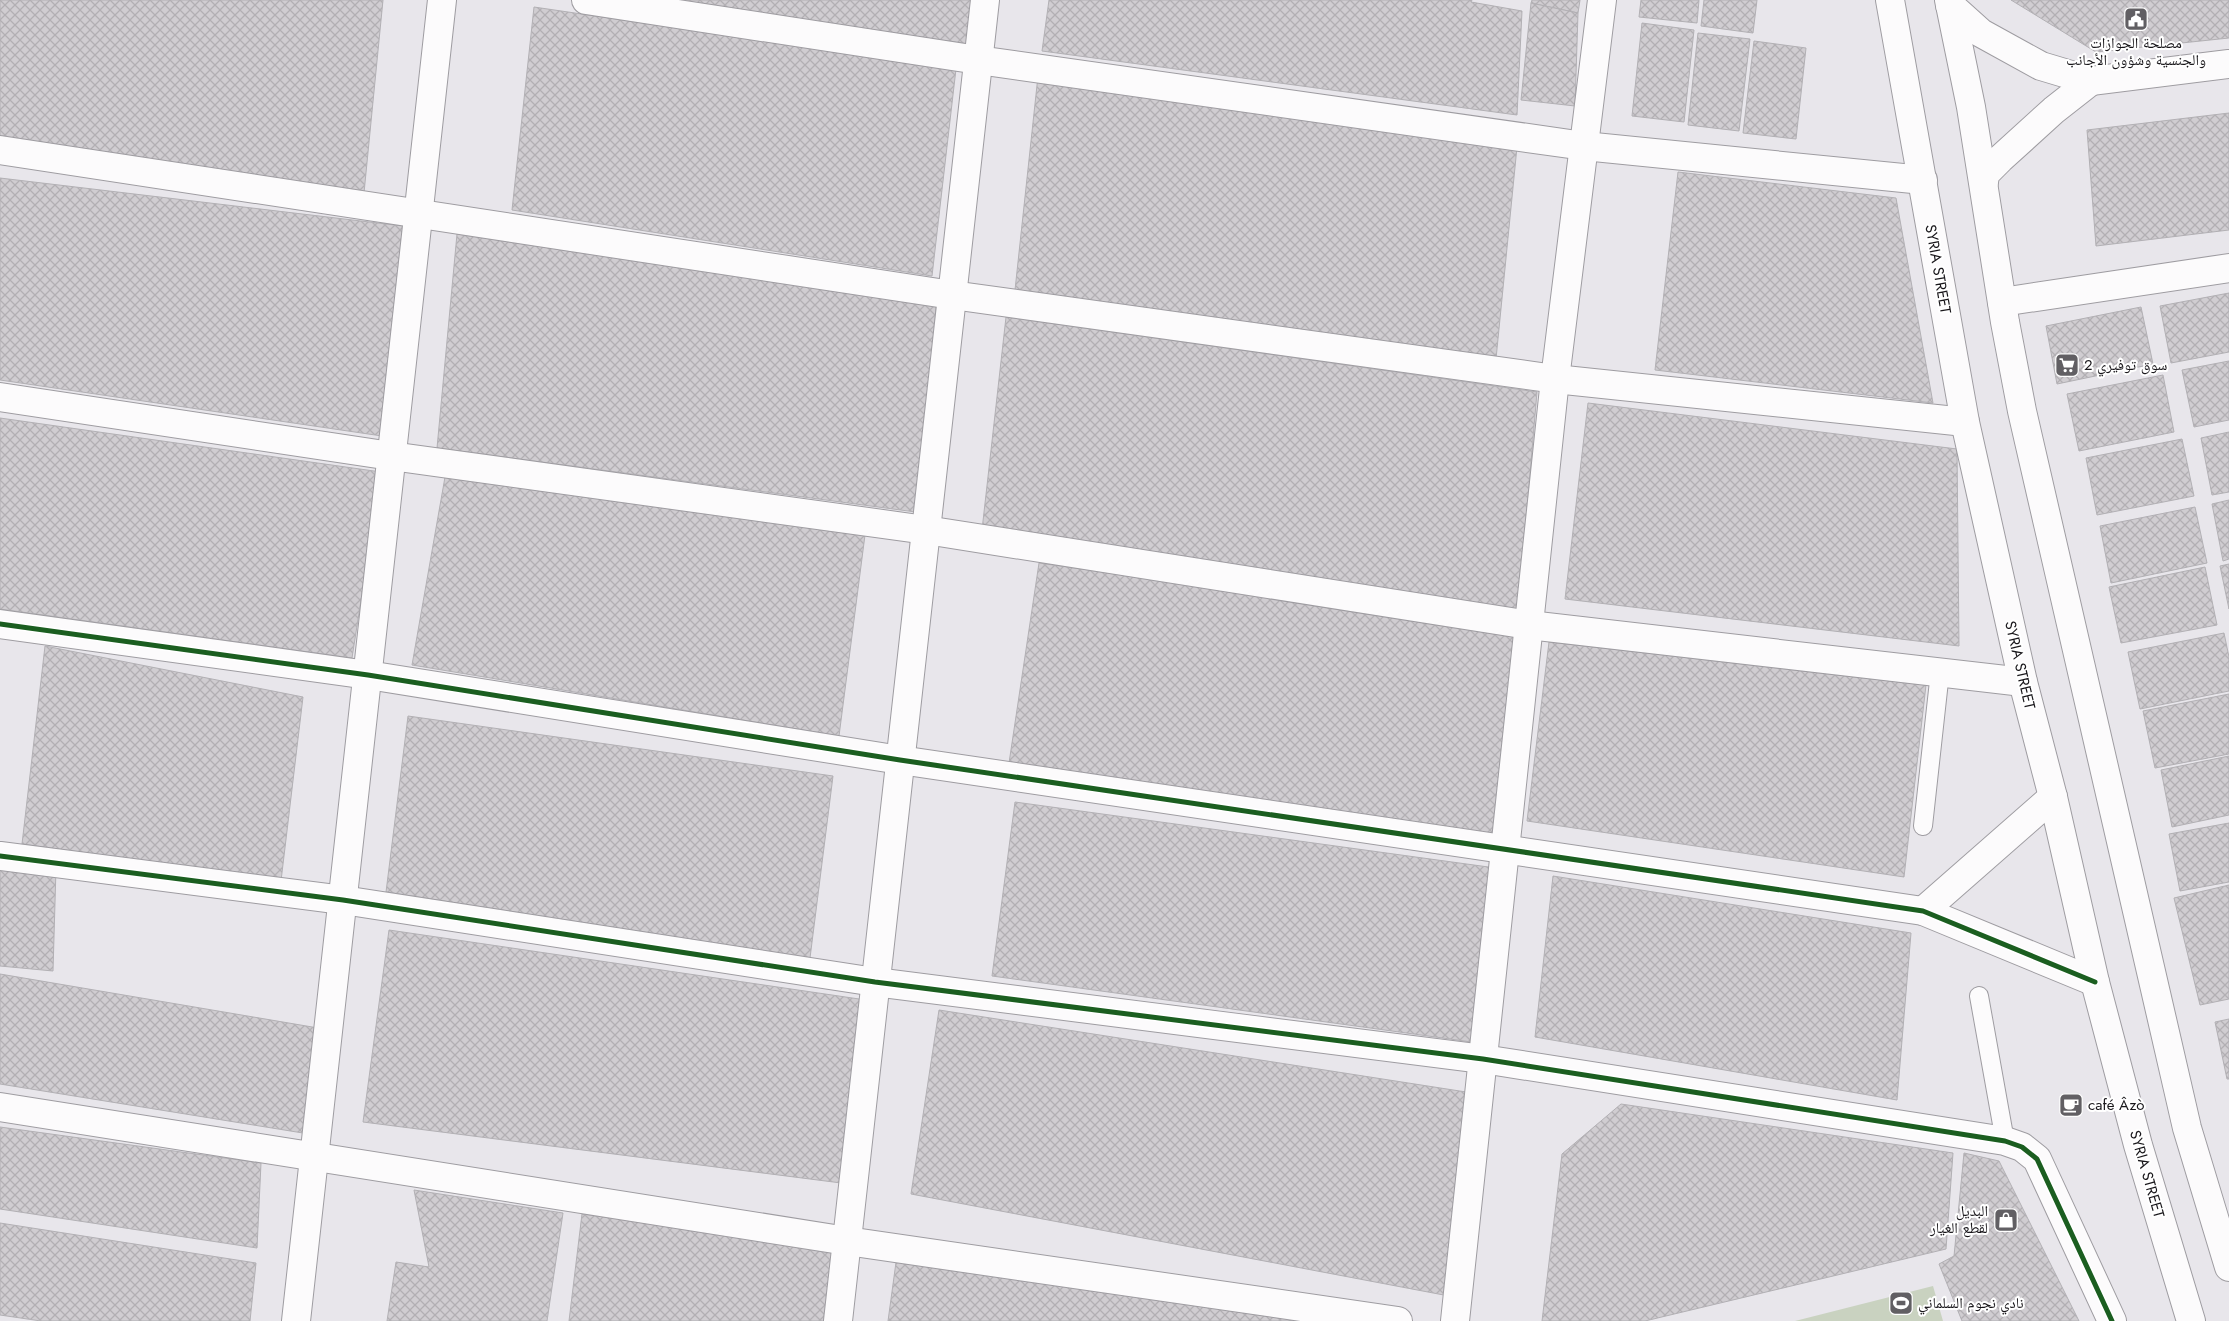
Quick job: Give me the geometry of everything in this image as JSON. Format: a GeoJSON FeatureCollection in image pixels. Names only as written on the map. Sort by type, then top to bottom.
{"type":"FeatureCollection","features":[{"type":"Feature","properties":{"kind":"street"},"geometry":{"type":"LineString","coordinates":[[296,1321],[442,0]]}},
{"type":"Feature","properties":{"kind":"street"},"geometry":{"type":"LineString","coordinates":[[586,0],[978,60],[1584,146],[1923,180]]}},
{"type":"Feature","properties":{"kind":"street"},"geometry":{"type":"LineString","coordinates":[[838,1321],[985,0]]}},
{"type":"Feature","properties":{"kind":"street"},"geometry":{"type":"LineString","coordinates":[[1455,1321],[1555,379],[1602,0]]}},
{"type":"Feature","properties":{"kind":"street","name":"SYRIA STREET"},"geometry":{"type":"LineString","coordinates":[[1890,0],[1965,422],[2023,682],[2053,797],[2095,982],[2138,1145],[2191,1321]]}},
{"type":"Feature","properties":{"kind":"street"},"geometry":{"type":"LineString","coordinates":[[1950,2],[1981,33],[2041,66],[2091,81],[2229,64]]}},
{"type":"Feature","properties":{"kind":"street"},"geometry":{"type":"LineString","coordinates":[[1950,2],[1971,106],[2002,302],[2026,430],[2186,1128],[2229,1267]]}},
{"type":"Feature","properties":{"kind":"street"},"geometry":{"type":"LineString","coordinates":[[1984,182],[1985,174],[2000,159],[2054,110],[2091,81]]}},
{"type":"Feature","properties":{"kind":"street"},"geometry":{"type":"LineString","coordinates":[[0,150],[952,295],[1555,379],[1965,422]]}},
{"type":"Feature","properties":{"kind":"street"},"geometry":{"type":"LineString","coordinates":[[2002,302],[2229,268]]}},
{"type":"Feature","properties":{"kind":"street"},"geometry":{"type":"LineString","coordinates":[[0,397],[392,456],[926,530],[1529,625],[2023,682]]}},
{"type":"Feature","properties":{"kind":"street"},"geometry":{"type":"LineString","coordinates":[[0,624],[368,675],[900,760],[1923,911],[2095,982]]}},
{"type":"Feature","properties":{"kind":"street"},"geometry":{"type":"LineString","coordinates":[[1923,911],[2053,797]]}},
{"type":"Feature","properties":{"kind":"street"},"geometry":{"type":"LineString","coordinates":[[0,856],[343,900],[875,982],[1483,1059],[2005,1141],[2022,1147],[2037,1159],[2112,1321]]}},
{"type":"Feature","properties":{"kind":"street"},"geometry":{"type":"LineString","coordinates":[[0,1107],[314,1155],[847,1241],[1398,1321]]}},
{"type":"Feature","properties":{"kind":"lane"},"geometry":{"type":"LineString","coordinates":[[1923,826],[1940,672]]}},
{"type":"Feature","properties":{"kind":"lane"},"geometry":{"type":"LineString","coordinates":[[1979,996],[2005,1141]]}},
{"type":"Feature","properties":{"kind":"green space","name":"نادي نجوم السلماني"},"geometry":{"type":"Polygon","coordinates":[[[1933,1286],[1943,1321],[1795,1321],[1933,1286]]]}},
{"type":"Feature","properties":{"kind":"building"},"geometry":{"type":"Polygon","coordinates":[[[0,0],[383,0],[364,193],[0,143],[0,0]]]}},
{"type":"Feature","properties":{"kind":"building"},"geometry":{"type":"Polygon","coordinates":[[[671,0],[977,0],[974,45],[671,0]]]}},
{"type":"Feature","properties":{"kind":"building"},"geometry":{"type":"Polygon","coordinates":[[[1049,0],[1472,0],[1471,2],[1522,11],[1517,115],[1042,51],[1049,0]]]}},
{"type":"Feature","properties":{"kind":"building"},"geometry":{"type":"Polygon","coordinates":[[[1532,0],[1580,0],[1578,13],[1531,3],[1532,0]]]}},
{"type":"Feature","properties":{"kind":"building"},"geometry":{"type":"Polygon","coordinates":[[[1641,0],[1699,0],[1697,23],[1639,17],[1641,0]]]}},
{"type":"Feature","properties":{"kind":"building"},"geometry":{"type":"Polygon","coordinates":[[[1704,0],[1757,0],[1753,33],[1701,26],[1704,0]]]}},
{"type":"Feature","properties":{"kind":"building","name":"مصلحة الجوازات والجنسية وشؤون الأجانب"},"geometry":{"type":"Polygon","coordinates":[[[2011,0],[2229,0],[2229,38],[2096,52],[2011,0]]]}},
{"type":"Feature","properties":{"kind":"building"},"geometry":{"type":"Polygon","coordinates":[[[1531,3],[1578,13],[1575,106],[1521,100],[1531,3]]]}},
{"type":"Feature","properties":{"kind":"building"},"geometry":{"type":"Polygon","coordinates":[[[534,7],[956,69],[932,276],[512,210],[534,7]]]}},
{"type":"Feature","properties":{"kind":"building"},"geometry":{"type":"Polygon","coordinates":[[[1642,23],[1694,30],[1684,122],[1632,116],[1642,23]]]}},
{"type":"Feature","properties":{"kind":"building"},"geometry":{"type":"Polygon","coordinates":[[[1698,33],[1750,39],[1739,131],[1688,125],[1698,33]]]}},
{"type":"Feature","properties":{"kind":"building"},"geometry":{"type":"Polygon","coordinates":[[[1754,41],[1806,48],[1796,139],[1743,133],[1754,41]]]}},
{"type":"Feature","properties":{"kind":"building"},"geometry":{"type":"Polygon","coordinates":[[[1038,76],[1517,147],[1496,359],[1015,290],[1038,76]]]}},
{"type":"Feature","properties":{"kind":"building"},"geometry":{"type":"Polygon","coordinates":[[[2229,113],[2229,230],[2096,246],[2087,130],[2229,113]]]}},
{"type":"Feature","properties":{"kind":"building"},"geometry":{"type":"Polygon","coordinates":[[[1678,172],[1896,198],[1933,403],[1655,370],[1678,172]]]}},
{"type":"Feature","properties":{"kind":"building"},"geometry":{"type":"Polygon","coordinates":[[[0,178],[403,226],[382,436],[0,380],[0,178]]]}},
{"type":"Feature","properties":{"kind":"building"},"geometry":{"type":"Polygon","coordinates":[[[457,234],[936,306],[923,513],[437,448],[457,234]]]}},
{"type":"Feature","properties":{"kind":"building"},"geometry":{"type":"Polygon","coordinates":[[[2229,293],[2229,352],[2171,363],[2160,306],[2229,293]]]}},
{"type":"Feature","properties":{"kind":"building"},"geometry":{"type":"Polygon","coordinates":[[[2141,307],[2153,364],[2057,384],[2046,326],[2141,307]]]}},
{"type":"Feature","properties":{"kind":"building"},"geometry":{"type":"Polygon","coordinates":[[[1006,317],[1537,392],[1518,614],[982,530],[1006,317]]]}},
{"type":"Feature","properties":{"kind":"building"},"geometry":{"type":"Polygon","coordinates":[[[2229,361],[2229,420],[2194,427],[2182,370],[2229,361]]]}},
{"type":"Feature","properties":{"kind":"building"},"geometry":{"type":"Polygon","coordinates":[[[2163,375],[2174,432],[2079,451],[2067,394],[2163,375]]]}},
{"type":"Feature","properties":{"kind":"building"},"geometry":{"type":"Polygon","coordinates":[[[1588,403],[1957,449],[1959,646],[1565,599],[1588,403]]]}},
{"type":"Feature","properties":{"kind":"building"},"geometry":{"type":"Polygon","coordinates":[[[0,418],[381,472],[352,658],[0,609],[0,418]]]}},
{"type":"Feature","properties":{"kind":"building"},"geometry":{"type":"Polygon","coordinates":[[[2229,432],[2229,492],[2212,495],[2201,438],[2229,432]]]}},
{"type":"Feature","properties":{"kind":"building"},"geometry":{"type":"Polygon","coordinates":[[[2182,439],[2194,496],[2097,515],[2086,458],[2182,439]]]}},
{"type":"Feature","properties":{"kind":"building"},"geometry":{"type":"Polygon","coordinates":[[[445,477],[865,535],[839,736],[412,665],[445,477]]]}},
{"type":"Feature","properties":{"kind":"building"},"geometry":{"type":"Polygon","coordinates":[[[2229,500],[2229,559],[2223,561],[2212,504],[2229,500]]]}},
{"type":"Feature","properties":{"kind":"building"},"geometry":{"type":"Polygon","coordinates":[[[2195,507],[2207,563],[2111,583],[2100,526],[2195,507]]]}},
{"type":"Feature","properties":{"kind":"building"},"geometry":{"type":"Polygon","coordinates":[[[1039,563],[1515,630],[1501,835],[1009,763],[1039,563]]]}},
{"type":"Feature","properties":{"kind":"building"},"geometry":{"type":"Polygon","coordinates":[[[2229,564],[2229,609],[2220,566],[2229,564]]]}},
{"type":"Feature","properties":{"kind":"building"},"geometry":{"type":"Polygon","coordinates":[[[2205,567],[2217,625],[2121,643],[2109,587],[2205,567]]]}},
{"type":"Feature","properties":{"kind":"building"},"geometry":{"type":"Polygon","coordinates":[[[2224,633],[2229,657],[2229,691],[2140,709],[2128,652],[2224,633]]]}},
{"type":"Feature","properties":{"kind":"building"},"geometry":{"type":"Polygon","coordinates":[[[1549,642],[1926,685],[1904,877],[1527,821],[1549,642]]]}},
{"type":"Feature","properties":{"kind":"building"},"geometry":{"type":"Polygon","coordinates":[[[45,646],[303,697],[281,881],[22,844],[45,646]]]}},
{"type":"Feature","properties":{"kind":"building"},"geometry":{"type":"Polygon","coordinates":[[[2229,694],[2229,754],[2155,768],[2143,711],[2229,694]]]}},
{"type":"Feature","properties":{"kind":"building"},"geometry":{"type":"Polygon","coordinates":[[[408,716],[833,776],[810,958],[386,892],[408,716]]]}},
{"type":"Feature","properties":{"kind":"building"},"geometry":{"type":"Polygon","coordinates":[[[2229,756],[2229,815],[2172,827],[2161,770],[2229,756]]]}},
{"type":"Feature","properties":{"kind":"building"},"geometry":{"type":"Polygon","coordinates":[[[1015,802],[1503,869],[1479,1043],[992,976],[1015,802]]]}},
{"type":"Feature","properties":{"kind":"building"},"geometry":{"type":"Polygon","coordinates":[[[2229,823],[2229,882],[2180,891],[2169,834],[2229,823]]]}},
{"type":"Feature","properties":{"kind":"building"},"geometry":{"type":"Polygon","coordinates":[[[0,862],[56,868],[53,971],[0,966],[0,862]]]}},
{"type":"Feature","properties":{"kind":"building"},"geometry":{"type":"Polygon","coordinates":[[[1553,876],[1911,933],[1897,1100],[1535,1037],[1553,876]]]}},
{"type":"Feature","properties":{"kind":"building"},"geometry":{"type":"Polygon","coordinates":[[[2229,885],[2229,999],[2200,1005],[2174,898],[2229,885]]]}},
{"type":"Feature","properties":{"kind":"building"},"geometry":{"type":"Polygon","coordinates":[[[389,930],[866,1000],[849,1184],[363,1122],[389,930]]]}},
{"type":"Feature","properties":{"kind":"building"},"geometry":{"type":"Polygon","coordinates":[[[0,974],[324,1029],[309,1134],[0,1084],[0,974]]]}},
{"type":"Feature","properties":{"kind":"building"},"geometry":{"type":"Polygon","coordinates":[[[939,1010],[1479,1094],[1449,1296],[911,1194],[939,1010]]]}},
{"type":"Feature","properties":{"kind":"building"},"geometry":{"type":"Polygon","coordinates":[[[2229,1019],[2229,1079],[2227,1079],[2215,1022],[2229,1019]]]}},
{"type":"Feature","properties":{"kind":"building"},"geometry":{"type":"Polygon","coordinates":[[[1621,1104],[1953,1153],[1946,1249],[1645,1321],[1542,1321],[1562,1154],[1621,1104]]]}},
{"type":"Feature","properties":{"kind":"building"},"geometry":{"type":"Polygon","coordinates":[[[0,1127],[261,1163],[257,1248],[0,1209],[0,1127]]]}},
{"type":"Feature","properties":{"kind":"building"},"geometry":{"type":"Polygon","coordinates":[[[1964,1153],[1999,1161],[2079,1321],[1962,1321],[1939,1264],[1954,1256],[1964,1153]]]}},
{"type":"Feature","properties":{"kind":"building"},"geometry":{"type":"Polygon","coordinates":[[[414,1190],[563,1213],[547,1321],[387,1321],[396,1262],[429,1267],[414,1190]]]}},
{"type":"Feature","properties":{"kind":"building"},"geometry":{"type":"Polygon","coordinates":[[[582,1214],[844,1249],[834,1321],[569,1321],[582,1214]]]}},
{"type":"Feature","properties":{"kind":"building"},"geometry":{"type":"Polygon","coordinates":[[[0,1223],[256,1263],[250,1321],[41,1321],[0,1315],[0,1223]]]}},
{"type":"Feature","properties":{"kind":"building"},"geometry":{"type":"Polygon","coordinates":[[[897,1255],[1339,1321],[888,1321],[897,1255]]]}},
{"type":"Feature","properties":{"kind":"cycle path"},"geometry":{"type":"LineString","coordinates":[[0,624],[368,675],[900,760],[1923,911],[2095,982]]}},
{"type":"Feature","properties":{"kind":"cycle path"},"geometry":{"type":"LineString","coordinates":[[0,856],[343,900],[875,982],[1483,1059],[2005,1141],[2022,1147],[2037,1159],[2112,1321]]}},
{"type":"Feature","properties":{"kind":"place","name":"مصلحة الجوازات والجنسية وشؤون الأجانب"},"geometry":{"type":"Point","coordinates":[2136,19]}},
{"type":"Feature","properties":{"kind":"place","name":"سوق توفيري 2"},"geometry":{"type":"Point","coordinates":[2067,365]}},
{"type":"Feature","properties":{"kind":"place","name":"café Âzò"},"geometry":{"type":"Point","coordinates":[2071,1105]}},
{"type":"Feature","properties":{"kind":"place","name":"البديل لقطع الغيار"},"geometry":{"type":"Point","coordinates":[2006,1220]}},
{"type":"Feature","properties":{"kind":"place","name":"نادي نجوم السلماني"},"geometry":{"type":"Point","coordinates":[1901,1303]}}]}
